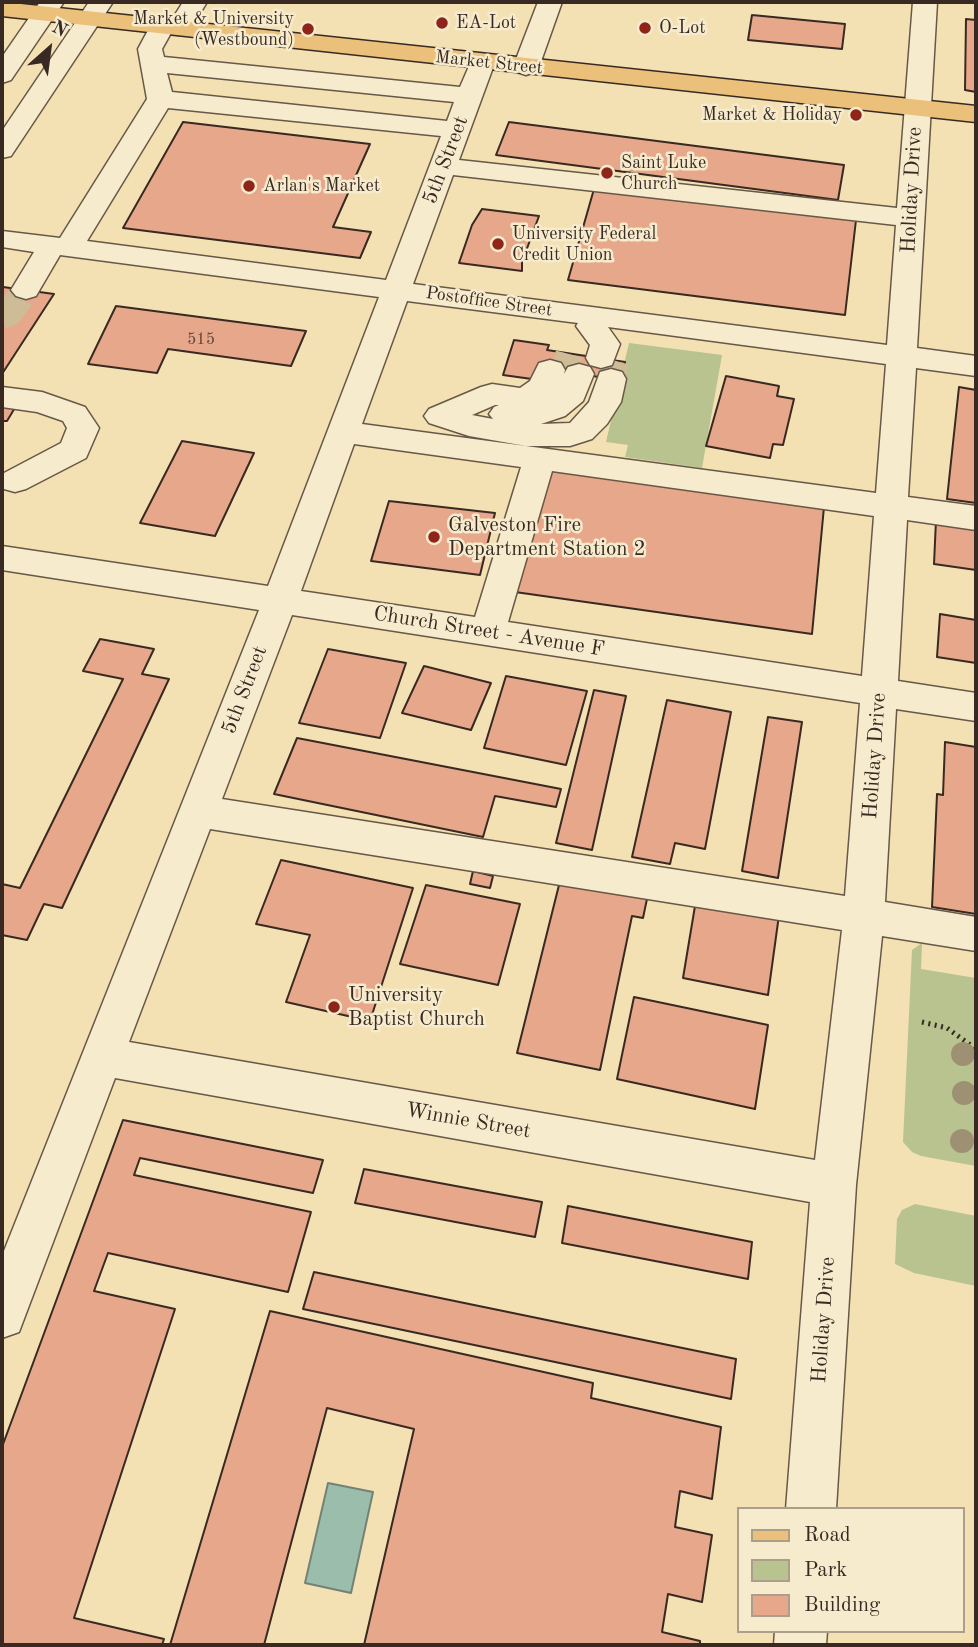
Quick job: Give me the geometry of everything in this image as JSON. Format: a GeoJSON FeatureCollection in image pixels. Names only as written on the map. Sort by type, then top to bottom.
{"type":"FeatureCollection","features":[{"type":"Feature","properties":{"kind":"main road","name":"Market Street"},"geometry":{"type":"LineString","coordinates":[[2,9],[96,10],[170,27],[976,114]]}},
{"type":"Feature","properties":{"kind":"street"},"geometry":{"type":"LineString","coordinates":[[26,290],[61,246],[160,99],[150,49],[195,2]]}},
{"type":"Feature","properties":{"kind":"street"},"geometry":{"type":"LineString","coordinates":[[526,67],[550,2]]}},
{"type":"Feature","properties":{"kind":"street","name":"Holiday Drive"},"geometry":{"type":"LineString","coordinates":[[811,1507],[834,1185],[864,916],[925,2]]}},
{"type":"Feature","properties":{"kind":"street"},"geometry":{"type":"LineString","coordinates":[[2,75],[48,8]]}},
{"type":"Feature","properties":{"kind":"street"},"geometry":{"type":"LineString","coordinates":[[2,150],[96,10]]}},
{"type":"Feature","properties":{"kind":"street","name":"5th Street"},"geometry":{"type":"LineString","coordinates":[[2,1315],[280,600],[482,62]]}},
{"type":"Feature","properties":{"kind":"street"},"geometry":{"type":"LineString","coordinates":[[154,64],[470,96]]}},
{"type":"Feature","properties":{"kind":"street"},"geometry":{"type":"LineString","coordinates":[[160,99],[457,130]]}},
{"type":"Feature","properties":{"kind":"street"},"geometry":{"type":"LineString","coordinates":[[444,166],[911,218]]}},
{"type":"Feature","properties":{"kind":"street","name":"Postoffice Street"},"geometry":{"type":"LineString","coordinates":[[2,239],[396,289],[593,321],[976,366]]}},
{"type":"Feature","properties":{"kind":"street"},"geometry":{"type":"LineString","coordinates":[[578,361],[605,402],[596,417],[581,431],[570,435],[526,435],[480,428],[440,416],[489,403],[534,406],[554,393],[578,361],[605,344],[593,321]]}},
{"type":"Feature","properties":{"kind":"street"},"geometry":{"type":"LineString","coordinates":[[2,397],[42,402],[74,414],[83,428],[75,450],[6,489]]}},
{"type":"Feature","properties":{"kind":"street"},"geometry":{"type":"LineString","coordinates":[[343,432],[976,519]]}},
{"type":"Feature","properties":{"kind":"street"},"geometry":{"type":"LineString","coordinates":[[488,632],[512,544],[540,458]]}},
{"type":"Feature","properties":{"kind":"street","name":"Church Street - Avenue F"},"geometry":{"type":"LineString","coordinates":[[2,558],[976,707]]}},
{"type":"Feature","properties":{"kind":"street"},"geometry":{"type":"LineString","coordinates":[[198,810],[976,934]]}},
{"type":"Feature","properties":{"kind":"street","name":"Winnie Street"},"geometry":{"type":"LineString","coordinates":[[103,1057],[834,1185]]}},
{"type":"Feature","properties":{"kind":"path"},"geometry":{"type":"LineString","coordinates":[[922,1022],[947,1028],[976,1049]]}},
{"type":"Feature","properties":{"kind":"green space"},"geometry":{"type":"Polygon","coordinates":[[[629,343],[722,355],[702,468],[625,457],[628,445],[606,442],[629,343]]]}},
{"type":"Feature","properties":{"kind":"green space"},"geometry":{"type":"Polygon","coordinates":[[[922,943],[921,969],[976,978],[976,1166],[921,1156],[912,1152],[903,1142],[912,950],[922,943]]]}},
{"type":"Feature","properties":{"kind":"green space"},"geometry":{"type":"Polygon","coordinates":[[[915,1204],[976,1216],[976,1286],[914,1273],[895,1264],[897,1219],[902,1210],[915,1204]]]}},
{"type":"Feature","properties":{"kind":"shaded area"},"geometry":{"type":"Polygon","coordinates":[[[328,1483],[373,1492],[351,1593],[305,1583],[328,1483]]]}},
{"type":"Feature","properties":{"kind":"building"},"geometry":{"type":"Polygon","coordinates":[[[752,15],[845,24],[842,49],[748,40],[752,15]]]}},
{"type":"Feature","properties":{"kind":"building"},"geometry":{"type":"Polygon","coordinates":[[[966,19],[976,20],[976,92],[965,90],[966,19]]]}},
{"type":"Feature","properties":{"kind":"building","name":"Arlan's Market"},"geometry":{"type":"Polygon","coordinates":[[[183,122],[370,144],[333,227],[371,232],[360,258],[123,228],[183,122]]]}},
{"type":"Feature","properties":{"kind":"building"},"geometry":{"type":"Polygon","coordinates":[[[509,122],[844,165],[838,200],[496,155],[509,122]]]}},
{"type":"Feature","properties":{"kind":"building"},"geometry":{"type":"Polygon","coordinates":[[[594,189],[856,220],[845,315],[568,280],[594,189]]]}},
{"type":"Feature","properties":{"kind":"building","name":"University Federal Credit Union"},"geometry":{"type":"Polygon","coordinates":[[[482,209],[539,216],[522,262],[522,271],[459,263],[472,225],[482,209]]]}},
{"type":"Feature","properties":{"kind":"building"},"geometry":{"type":"Polygon","coordinates":[[[3,287],[54,294],[2,374],[2,315],[6,308],[2,307],[3,287]]]}},
{"type":"Feature","properties":{"kind":"building"},"geometry":{"type":"Polygon","coordinates":[[[116,306],[306,331],[291,366],[168,349],[157,373],[88,364],[116,306]]]}},
{"type":"Feature","properties":{"kind":"building"},"geometry":{"type":"Polygon","coordinates":[[[514,340],[549,345],[547,350],[625,362],[621,380],[542,369],[539,380],[503,375],[514,340]]]}},
{"type":"Feature","properties":{"kind":"building"},"geometry":{"type":"Polygon","coordinates":[[[726,376],[779,386],[777,396],[794,399],[783,445],[773,444],[770,458],[706,446],[726,376]]]}},
{"type":"Feature","properties":{"kind":"building"},"geometry":{"type":"Polygon","coordinates":[[[959,387],[976,390],[976,503],[947,499],[959,387]]]}},
{"type":"Feature","properties":{"kind":"building"},"geometry":{"type":"Polygon","coordinates":[[[2,404],[16,406],[7,421],[2,421],[2,404]]]}},
{"type":"Feature","properties":{"kind":"building"},"geometry":{"type":"Polygon","coordinates":[[[182,441],[254,453],[215,536],[140,523],[182,441]]]}},
{"type":"Feature","properties":{"kind":"building"},"geometry":{"type":"Polygon","coordinates":[[[545,470],[824,507],[812,634],[515,592],[545,470]]]}},
{"type":"Feature","properties":{"kind":"building","name":"Galveston Fire Department Station 2"},"geometry":{"type":"Polygon","coordinates":[[[389,501],[495,513],[480,575],[371,561],[389,501]]]}},
{"type":"Feature","properties":{"kind":"building"},"geometry":{"type":"Polygon","coordinates":[[[936,520],[976,526],[976,570],[934,564],[936,520]]]}},
{"type":"Feature","properties":{"kind":"building"},"geometry":{"type":"Polygon","coordinates":[[[940,614],[976,620],[976,663],[937,657],[940,614]]]}},
{"type":"Feature","properties":{"kind":"building"},"geometry":{"type":"Polygon","coordinates":[[[100,639],[154,649],[142,674],[169,679],[62,908],[44,904],[27,940],[2,935],[2,884],[20,888],[123,679],[83,671],[100,639]]]}},
{"type":"Feature","properties":{"kind":"building"},"geometry":{"type":"Polygon","coordinates":[[[328,649],[406,663],[380,738],[299,723],[328,649]]]}},
{"type":"Feature","properties":{"kind":"building"},"geometry":{"type":"Polygon","coordinates":[[[424,666],[491,683],[471,730],[402,713],[424,666]]]}},
{"type":"Feature","properties":{"kind":"building"},"geometry":{"type":"Polygon","coordinates":[[[506,676],[587,691],[566,765],[484,748],[506,676]]]}},
{"type":"Feature","properties":{"kind":"building"},"geometry":{"type":"Polygon","coordinates":[[[594,690],[626,696],[592,850],[556,843],[594,690]]]}},
{"type":"Feature","properties":{"kind":"building"},"geometry":{"type":"Polygon","coordinates":[[[667,700],[731,712],[705,849],[675,843],[670,864],[632,857],[667,700]]]}},
{"type":"Feature","properties":{"kind":"building"},"geometry":{"type":"Polygon","coordinates":[[[768,717],[802,722],[778,878],[742,871],[768,717]]]}},
{"type":"Feature","properties":{"kind":"building"},"geometry":{"type":"Polygon","coordinates":[[[297,738],[561,789],[556,807],[495,796],[483,837],[274,794],[297,738]]]}},
{"type":"Feature","properties":{"kind":"building"},"geometry":{"type":"Polygon","coordinates":[[[945,742],[976,747],[976,914],[932,907],[937,794],[943,795],[945,742]]]}},
{"type":"Feature","properties":{"kind":"building"},"geometry":{"type":"Polygon","coordinates":[[[281,860],[413,888],[370,1021],[286,1002],[310,935],[256,924],[281,860]]]}},
{"type":"Feature","properties":{"kind":"building"},"geometry":{"type":"Polygon","coordinates":[[[473,871],[493,876],[490,888],[470,884],[473,871]]]}},
{"type":"Feature","properties":{"kind":"building"},"geometry":{"type":"Polygon","coordinates":[[[561,877],[648,894],[643,918],[632,916],[600,1070],[517,1053],[561,877]]]}},
{"type":"Feature","properties":{"kind":"building"},"geometry":{"type":"Polygon","coordinates":[[[426,885],[520,904],[498,985],[400,964],[426,885]]]}},
{"type":"Feature","properties":{"kind":"building"},"geometry":{"type":"Polygon","coordinates":[[[696,900],[779,915],[768,995],[683,978],[696,900]]]}},
{"type":"Feature","properties":{"kind":"building"},"geometry":{"type":"Polygon","coordinates":[[[634,997],[768,1025],[755,1109],[617,1079],[634,997]]]}},
{"type":"Feature","properties":{"kind":"building"},"geometry":{"type":"Polygon","coordinates":[[[123,1120],[323,1160],[313,1193],[140,1158],[134,1175],[311,1212],[288,1292],[108,1253],[94,1291],[175,1309],[74,1618],[164,1639],[162,1645],[2,1645],[2,1447],[123,1120]]]}},
{"type":"Feature","properties":{"kind":"building"},"geometry":{"type":"Polygon","coordinates":[[[364,1169],[542,1202],[535,1237],[355,1203],[364,1169]]]}},
{"type":"Feature","properties":{"kind":"building"},"geometry":{"type":"Polygon","coordinates":[[[568,1206],[752,1242],[748,1279],[562,1243],[568,1206]]]}},
{"type":"Feature","properties":{"kind":"building"},"geometry":{"type":"Polygon","coordinates":[[[314,1272],[736,1359],[731,1399],[303,1309],[314,1272]]]}},
{"type":"Feature","properties":{"kind":"building"},"geometry":{"type":"Polygon","coordinates":[[[270,1311],[593,1383],[591,1398],[721,1427],[712,1499],[680,1491],[675,1527],[712,1535],[702,1602],[668,1594],[662,1632],[700,1641],[700,1645],[364,1645],[414,1429],[327,1408],[264,1645],[170,1645],[270,1311]]]}},
{"type":"Feature","properties":{"kind":"tunnel"},"geometry":{"type":"LineString","coordinates":[[2,315],[9,313],[26,290]]}},
{"type":"Feature","properties":{"kind":"tunnel"},"geometry":{"type":"LineString","coordinates":[[564,372],[569,354]]}},
{"type":"Feature","properties":{"kind":"tunnel"},"geometry":{"type":"LineString","coordinates":[[611,379],[616,361]]}},
{"type":"Feature","properties":{"kind":"place","name":"EA-Lot"},"geometry":{"type":"Point","coordinates":[442,23]}},
{"type":"Feature","properties":{"kind":"place","name":"O-Lot"},"geometry":{"type":"Point","coordinates":[645,28]}},
{"type":"Feature","properties":{"kind":"place","name":"Market & University (Westbound)"},"geometry":{"type":"Point","coordinates":[308,29]}},
{"type":"Feature","properties":{"kind":"place","name":"Market & Holiday"},"geometry":{"type":"Point","coordinates":[856,115]}},
{"type":"Feature","properties":{"kind":"place","name":"Saint Luke Church"},"geometry":{"type":"Point","coordinates":[607,173]}},
{"type":"Feature","properties":{"kind":"place","name":"Arlan's Market"},"geometry":{"type":"Point","coordinates":[249,186]}},
{"type":"Feature","properties":{"kind":"place","name":"University Federal Credit Union"},"geometry":{"type":"Point","coordinates":[498,244]}},
{"type":"Feature","properties":{"kind":"place","name":"Galveston Fire Department Station 2"},"geometry":{"type":"Point","coordinates":[434,537]}},
{"type":"Feature","properties":{"kind":"place","name":"University Baptist Church"},"geometry":{"type":"Point","coordinates":[334,1007]}}]}
